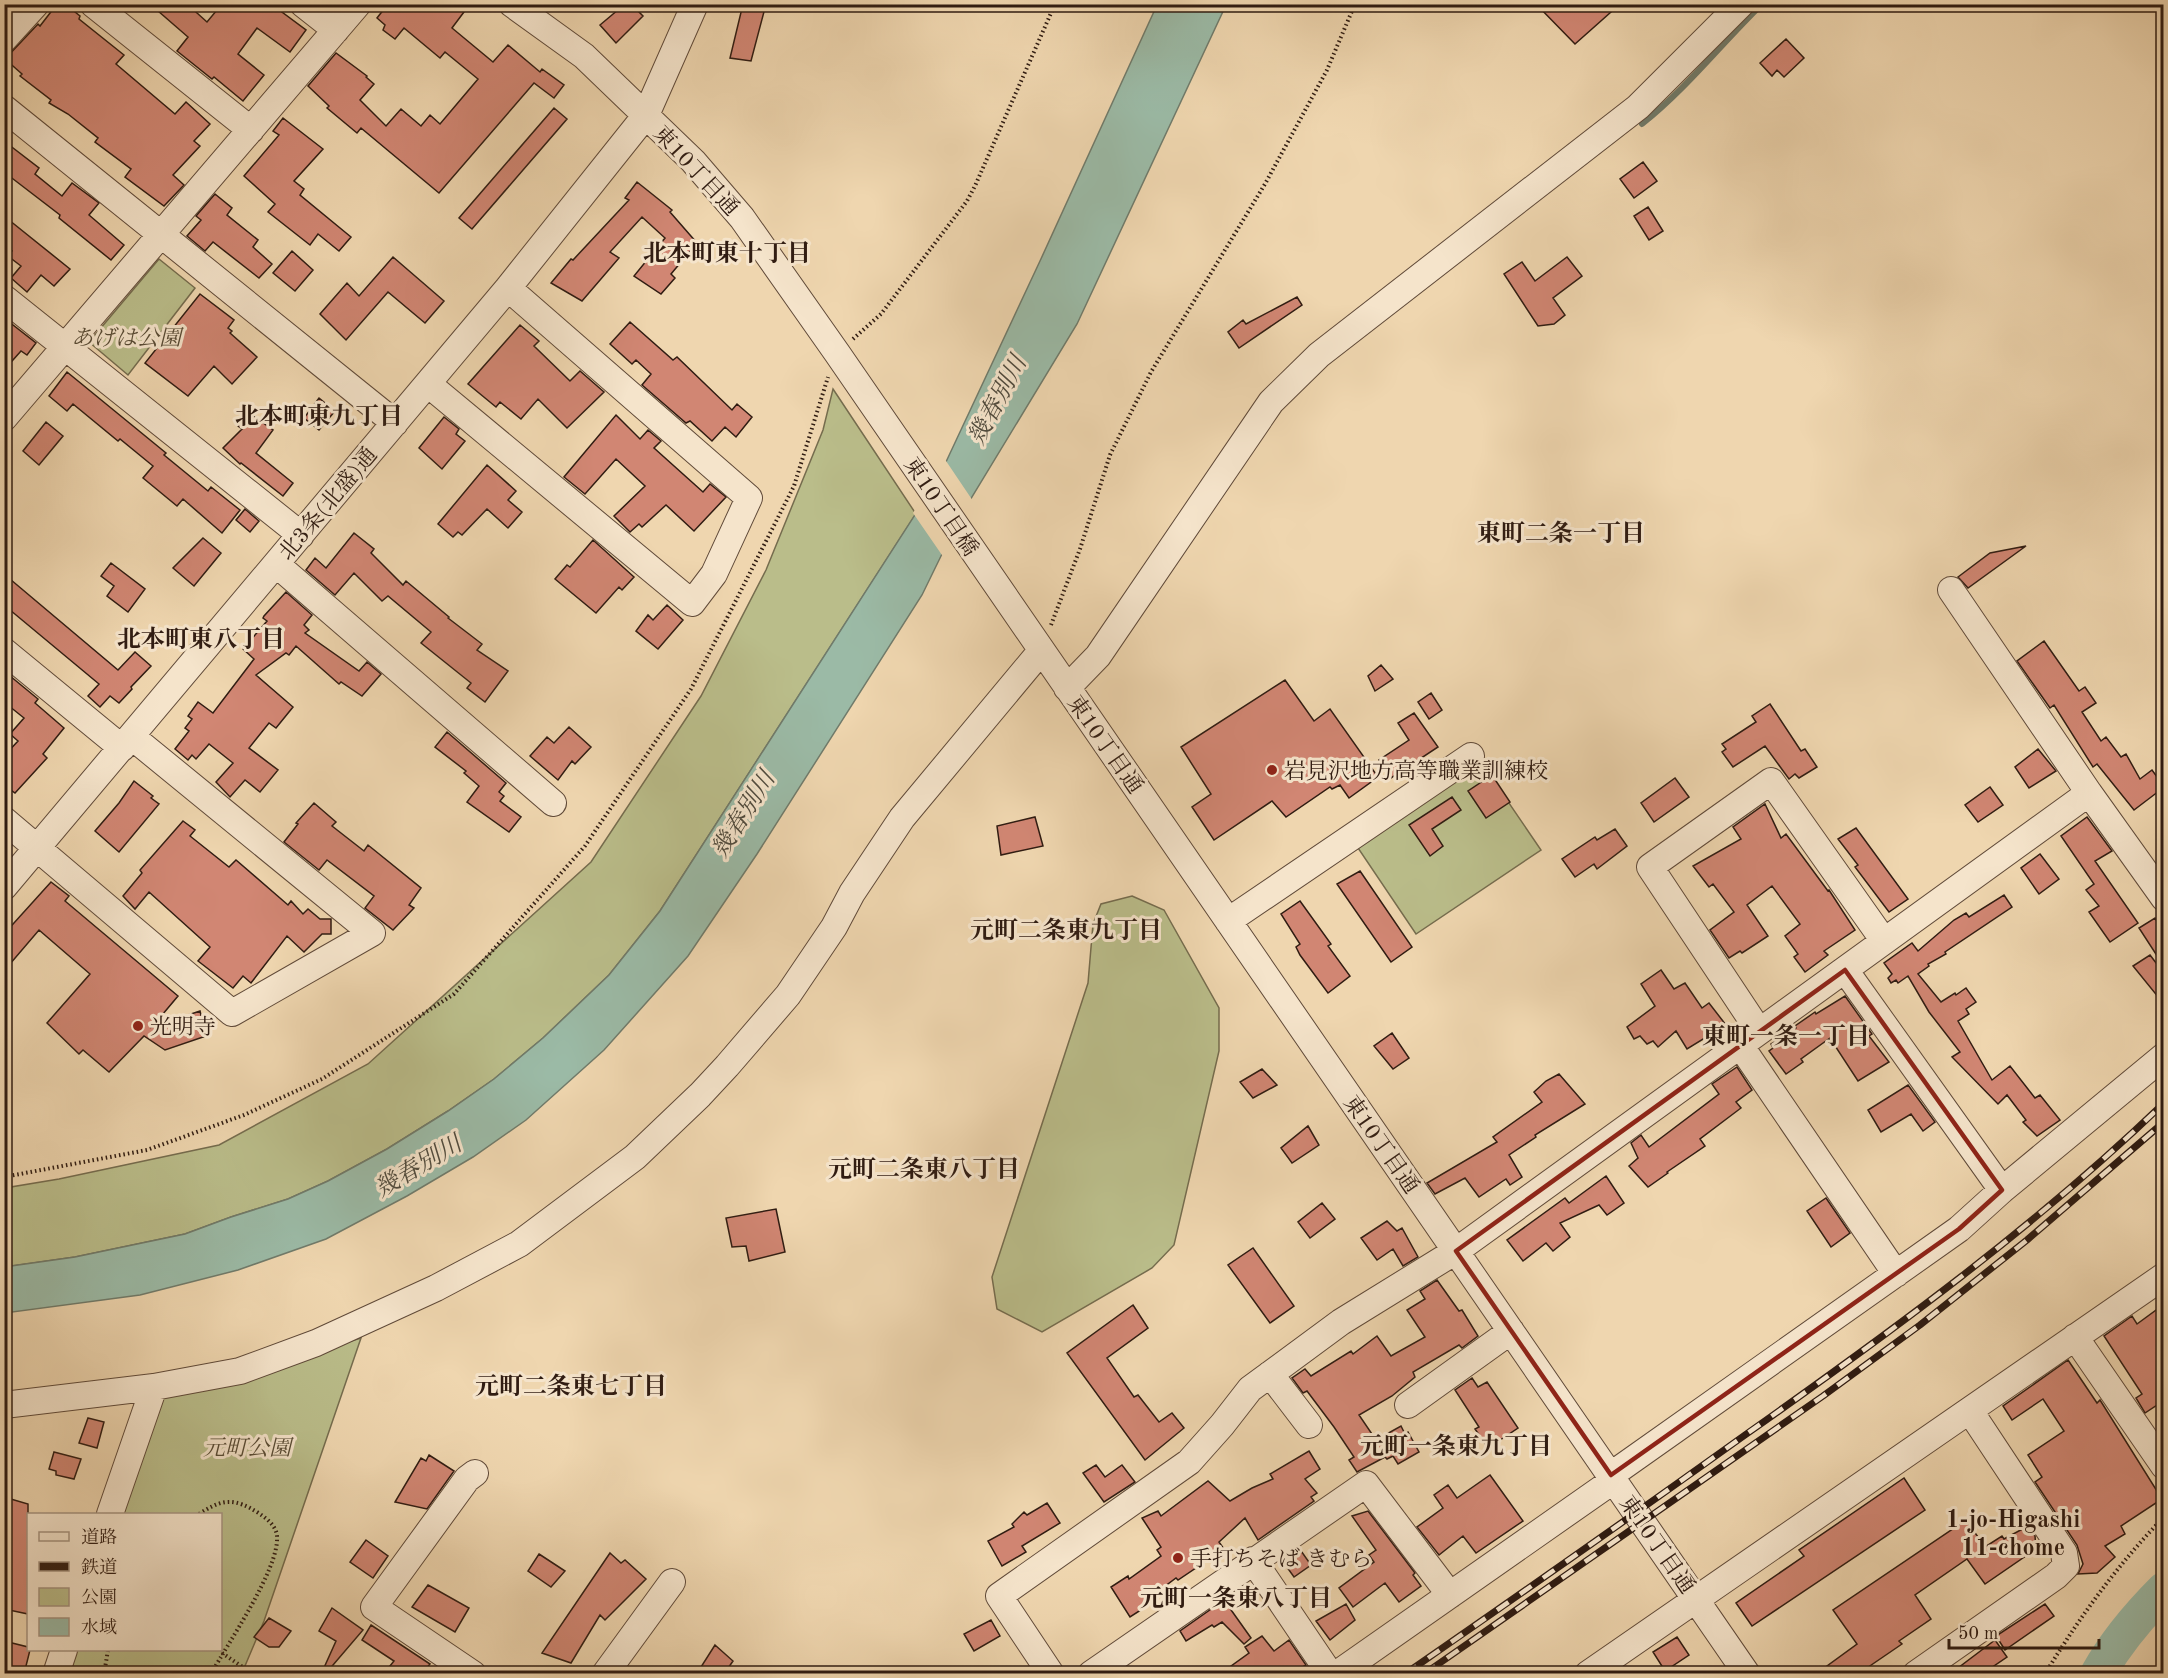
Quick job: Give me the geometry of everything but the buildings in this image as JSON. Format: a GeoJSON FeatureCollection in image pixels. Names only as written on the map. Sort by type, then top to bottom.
{"type":"FeatureCollection","features":[{"type":"Feature","properties":{"kind":"street"},"geometry":{"type":"LineString","coordinates":[[4,39],[36,4]]}},
{"type":"Feature","properties":{"kind":"street"},"geometry":{"type":"LineString","coordinates":[[93,4],[251,130]]}},
{"type":"Feature","properties":{"kind":"street"},"geometry":{"type":"LineString","coordinates":[[303,4],[336,30]]}},
{"type":"Feature","properties":{"kind":"street"},"geometry":{"type":"LineString","coordinates":[[4,418],[358,4]]}},
{"type":"Feature","properties":{"kind":"street","name":"東10丁目通"},"geometry":{"type":"LineString","coordinates":[[512,4],[584,56],[693,161],[742,218],[867,398]]}},
{"type":"Feature","properties":{"kind":"street","name":"北3条(北盛)通"},"geometry":{"type":"LineString","coordinates":[[4,887],[508,288],[646,115],[694,4]]}},
{"type":"Feature","properties":{"kind":"street"},"geometry":{"type":"LineString","coordinates":[[1067,688],[1098,656],[1271,402],[1318,355],[1600,139],[1638,107],[1741,4]]}},
{"type":"Feature","properties":{"kind":"street"},"geometry":{"type":"LineString","coordinates":[[4,108],[395,423]]}},
{"type":"Feature","properties":{"kind":"street"},"geometry":{"type":"LineString","coordinates":[[428,384],[692,603],[714,574],[749,498],[508,288]]}},
{"type":"Feature","properties":{"kind":"street"},"geometry":{"type":"LineString","coordinates":[[4,298],[301,535]]}},
{"type":"Feature","properties":{"kind":"street","name":"東10丁目橋"},"geometry":{"type":"LineString","coordinates":[[867,398],[1016,615]]}},
{"type":"Feature","properties":{"kind":"street"},"geometry":{"type":"LineString","coordinates":[[276,564],[553,803]]}},
{"type":"Feature","properties":{"kind":"street"},"geometry":{"type":"LineString","coordinates":[[1951,590],[2163,898]]}},
{"type":"Feature","properties":{"kind":"street","name":"東10丁目通"},"geometry":{"type":"LineString","coordinates":[[1016,615],[1747,1674]]}},
{"type":"Feature","properties":{"kind":"street"},"geometry":{"type":"LineString","coordinates":[[4,651],[126,742],[372,933],[232,1013],[4,820]]}},
{"type":"Feature","properties":{"kind":"street"},"geometry":{"type":"LineString","coordinates":[[4,1405],[184,1383],[249,1368],[316,1343],[436,1288],[519,1244],[635,1157],[700,1095],[788,995],[834,927],[852,893],[902,818],[1041,651]]}},
{"type":"Feature","properties":{"kind":"street"},"geometry":{"type":"LineString","coordinates":[[1228,921],[1471,756]]}},
{"type":"Feature","properties":{"kind":"street"},"geometry":{"type":"LineString","coordinates":[[1884,941],[1771,781],[1650,867],[1750,1038],[1896,1275]]}},
{"type":"Feature","properties":{"kind":"street"},"geometry":{"type":"LineString","coordinates":[[1051,1674],[999,1596],[1189,1462],[1250,1389],[1270,1374],[1341,1322],[1456,1251],[2089,793]]}},
{"type":"Feature","properties":{"kind":"street"},"geometry":{"type":"LineString","coordinates":[[1845,970],[2002,1190]]}},
{"type":"Feature","properties":{"kind":"street"},"geometry":{"type":"LineString","coordinates":[[1337,1674],[1959,1229],[2002,1190],[2163,1056]]}},
{"type":"Feature","properties":{"kind":"street"},"geometry":{"type":"LineString","coordinates":[[1588,1674],[2163,1276]]}},
{"type":"Feature","properties":{"kind":"street"},"geometry":{"type":"LineString","coordinates":[[1408,1405],[1511,1331]]}},
{"type":"Feature","properties":{"kind":"street"},"geometry":{"type":"LineString","coordinates":[[2075,1337],[2163,1466]]}},
{"type":"Feature","properties":{"kind":"street"},"geometry":{"type":"LineString","coordinates":[[1270,1374],[1309,1425]]}},
{"type":"Feature","properties":{"kind":"street"},"geometry":{"type":"LineString","coordinates":[[111,1513],[154,1387]]}},
{"type":"Feature","properties":{"kind":"street"},"geometry":{"type":"LineString","coordinates":[[1916,1674],[2056,1576],[2066,1566],[2064,1553],[1970,1411]]}},
{"type":"Feature","properties":{"kind":"street"},"geometry":{"type":"LineString","coordinates":[[474,1674],[375,1607],[466,1479],[475,1473]]}},
{"type":"Feature","properties":{"kind":"street"},"geometry":{"type":"LineString","coordinates":[[1091,1674],[1366,1484],[1450,1594]]}},
{"type":"Feature","properties":{"kind":"street"},"geometry":{"type":"LineString","coordinates":[[1253,1560],[1330,1674]]}},
{"type":"Feature","properties":{"kind":"street"},"geometry":{"type":"LineString","coordinates":[[605,1674],[672,1582]]}},
{"type":"Feature","properties":{"kind":"street"},"geometry":{"type":"LineString","coordinates":[[56,1674],[64,1651]]}},
{"type":"Feature","properties":{"kind":"path"},"geometry":{"type":"LineString","coordinates":[[4,1177],[147,1150],[244,1115],[322,1079],[454,994],[585,846],[691,689],[794,486],[837,353],[881,314],[967,201],[1055,4]]}},
{"type":"Feature","properties":{"kind":"path"},"geometry":{"type":"LineString","coordinates":[[1041,651],[1080,549],[1110,454],[1151,372],[1271,173],[1327,70],[1355,4]]}},
{"type":"Feature","properties":{"kind":"path"},"geometry":{"type":"LineString","coordinates":[[202,1513],[229,1501],[237,1503],[263,1516],[278,1536],[272,1564],[211,1674]]}},
{"type":"Feature","properties":{"kind":"path"},"geometry":{"type":"LineString","coordinates":[[2045,1674],[2065,1640],[2115,1573],[2163,1517]]}},
{"type":"Feature","properties":{"kind":"path"},"geometry":{"type":"LineString","coordinates":[[104,1674],[108,1651]]}},
{"type":"Feature","properties":{"kind":"path"},"geometry":{"type":"LineString","coordinates":[[222,1653],[253,1674]]}},
{"type":"Feature","properties":{"kind":"highlighted area"},"geometry":{"type":"Polygon","coordinates":[[[1845,970],[2002,1190],[1959,1229],[1611,1475],[1456,1251],[1845,970]]]}},
{"type":"Feature","properties":{"kind":"green space","name":"あげは公園"},"geometry":{"type":"Polygon","coordinates":[[[159,259],[195,288],[128,375],[89,342],[159,259]]]}},
{"type":"Feature","properties":{"kind":"green space"},"geometry":{"type":"Polygon","coordinates":[[[833,389],[916,514],[660,911],[609,975],[543,1038],[494,1079],[387,1149],[328,1181],[288,1199],[185,1234],[75,1257],[5,1267],[5,1188],[59,1179],[219,1145],[368,1064],[591,862],[701,696],[766,570],[823,430],[833,389]]]}},
{"type":"Feature","properties":{"kind":"green space"},"geometry":{"type":"Polygon","coordinates":[[[1481,762],[1541,850],[1416,934],[1356,845],[1481,762]]]}},
{"type":"Feature","properties":{"kind":"green space"},"geometry":{"type":"Polygon","coordinates":[[[1132,896],[1164,910],[1219,1008],[1219,1051],[1174,1245],[1152,1268],[1042,1332],[997,1309],[992,1277],[1088,983],[1093,924],[1101,904],[1132,896]]]}},
{"type":"Feature","properties":{"kind":"green space","name":"元町公園"},"geometry":{"type":"Polygon","coordinates":[[[361,1338],[264,1621],[242,1673],[67,1674],[75,1651],[222,1651],[222,1513],[122,1513],[163,1397],[361,1338]]]}},
{"type":"Feature","properties":{"kind":"water","name":"幾春別川"},"geometry":{"type":"Polygon","coordinates":[[[1157,5],[1226,5],[1077,324],[961,515],[922,595],[757,854],[688,956],[604,1050],[526,1120],[473,1157],[407,1196],[326,1239],[238,1270],[140,1295],[5,1313],[4,1267],[75,1257],[185,1234],[288,1199],[328,1181],[387,1149],[494,1079],[543,1038],[609,975],[660,911],[938,479],[1157,5]]]}},
{"type":"Feature","properties":{"kind":"pier"},"geometry":{"type":"Polygon","coordinates":[[[944,458],[973,501],[944,558],[913,513],[944,458]]]}},
{"type":"Feature","properties":{"kind":"waterway"},"geometry":{"type":"LineString","coordinates":[[1642,124],[1689,81],[1762,4]]}},
{"type":"Feature","properties":{"kind":"waterway"},"geometry":{"type":"LineString","coordinates":[[2098,1674],[2128,1630],[2164,1590]]}},
{"type":"Feature","properties":{"kind":"railway"},"geometry":{"type":"LineString","coordinates":[[1405,1674],[1800,1396],[1908,1317],[2065,1193],[2164,1103]]}},
{"type":"Feature","properties":{"kind":"railway"},"geometry":{"type":"LineString","coordinates":[[1424,1674],[1823,1396],[1920,1325],[2027,1240],[2164,1122]]}},
{"type":"Feature","properties":{"kind":"place","name":"岩見沢地方高等職業訓練校"},"geometry":{"type":"Point","coordinates":[1272,770]}},
{"type":"Feature","properties":{"kind":"place","name":"光明寺"},"geometry":{"type":"Point","coordinates":[138,1026]}},
{"type":"Feature","properties":{"kind":"place","name":"手打ちそば きむら"},"geometry":{"type":"Point","coordinates":[1178,1558]}},
{"type":"Feature","properties":{"kind":"district","name":"北本町東十丁目"},"geometry":{"type":"Point","coordinates":[727,253]}},
{"type":"Feature","properties":{"kind":"district","name":"北本町東九丁目"},"geometry":{"type":"Point","coordinates":[319,416]}},
{"type":"Feature","properties":{"kind":"district","name":"東町二条一丁目"},"geometry":{"type":"Point","coordinates":[1561,533]}},
{"type":"Feature","properties":{"kind":"district","name":"北本町東八丁目"},"geometry":{"type":"Point","coordinates":[201,639]}},
{"type":"Feature","properties":{"kind":"district","name":"元町二条東九丁目"},"geometry":{"type":"Point","coordinates":[1066,930]}},
{"type":"Feature","properties":{"kind":"district","name":"東町一条一丁目"},"geometry":{"type":"Point","coordinates":[1786,1036]}},
{"type":"Feature","properties":{"kind":"district","name":"元町二条東八丁目"},"geometry":{"type":"Point","coordinates":[924,1169]}},
{"type":"Feature","properties":{"kind":"district","name":"元町二条東七丁目"},"geometry":{"type":"Point","coordinates":[571,1386]}},
{"type":"Feature","properties":{"kind":"district","name":"元町一条東九丁目"},"geometry":{"type":"Point","coordinates":[1456,1446]}},
{"type":"Feature","properties":{"kind":"district","name":"1-jo-Higashi 11-chome"},"geometry":{"type":"Point","coordinates":[2013,1533]}},
{"type":"Feature","properties":{"kind":"district","name":"元町一条東八丁目"},"geometry":{"type":"Point","coordinates":[1236,1598]}}]}
